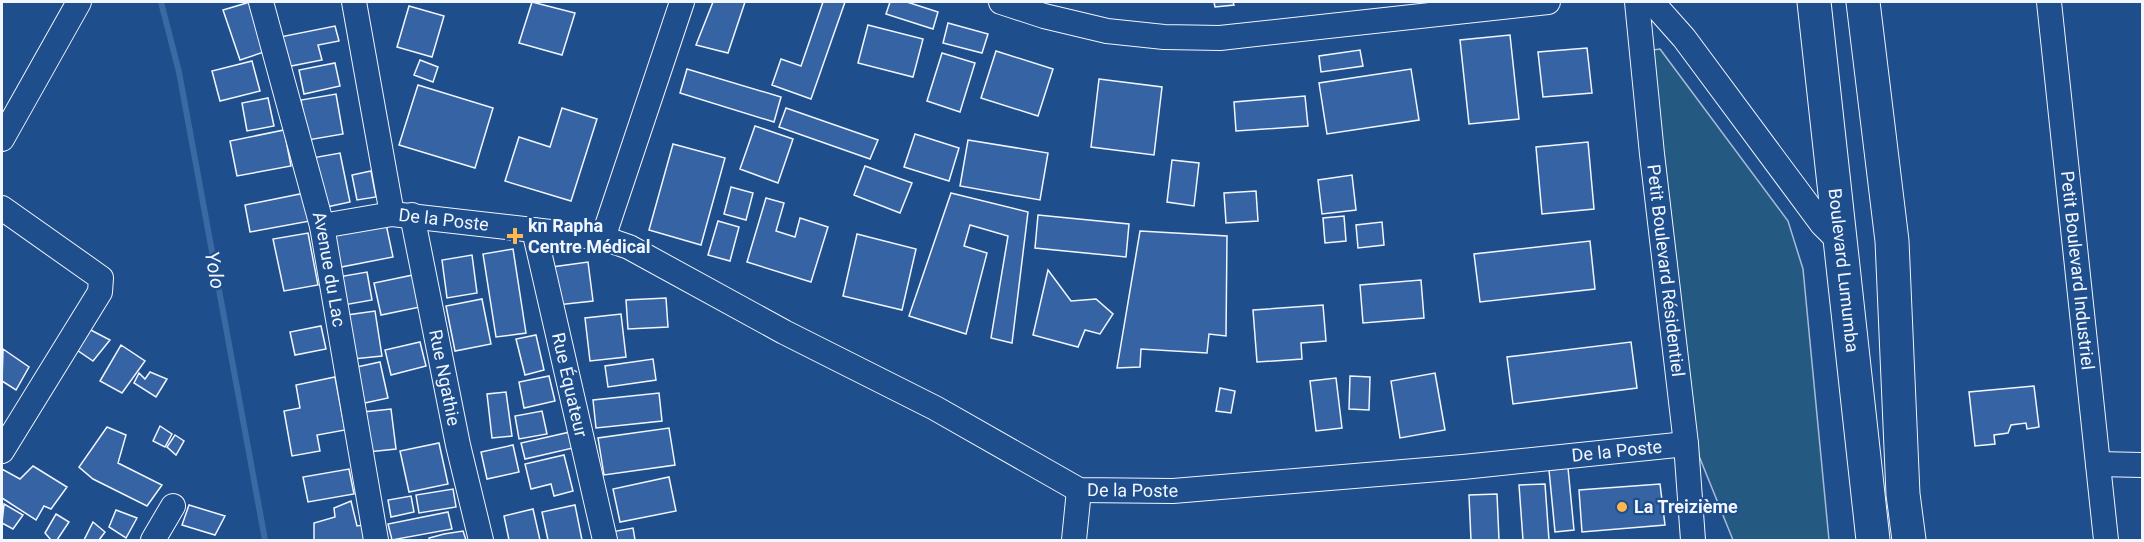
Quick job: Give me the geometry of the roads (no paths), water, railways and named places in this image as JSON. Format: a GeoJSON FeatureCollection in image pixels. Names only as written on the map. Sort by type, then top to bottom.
{"type":"FeatureCollection","features":[{"type":"Feature","properties":{"kind":"highway","name":"Boulevard Lumumba"},"geometry":{"type":"LineString","coordinates":[[1814,2],[1873,540]]}},
{"type":"Feature","properties":{"kind":"highway"},"geometry":{"type":"LineString","coordinates":[[1863,2],[1892,241],[1903,494],[1910,540]]}},
{"type":"Feature","properties":{"kind":"street"},"geometry":{"type":"LineString","coordinates":[[2,139],[79,2]]}},
{"type":"Feature","properties":{"kind":"street","name":"Avenue du Lac"},"geometry":{"type":"LineString","coordinates":[[261,2],[322,226],[376,540]]}},
{"type":"Feature","properties":{"kind":"street"},"geometry":{"type":"LineString","coordinates":[[354,2],[402,215]]}},
{"type":"Feature","properties":{"kind":"street"},"geometry":{"type":"LineString","coordinates":[[603,237],[682,2]]}},
{"type":"Feature","properties":{"kind":"street"},"geometry":{"type":"LineString","coordinates":[[1001,2],[1044,16],[1107,31],[1164,37],[1220,38],[1548,2]]}},
{"type":"Feature","properties":{"kind":"street","name":"Petit Boulevard Résidentiel"},"geometry":{"type":"LineString","coordinates":[[1637,2],[1652,154],[1686,444],[1693,540]]}},
{"type":"Feature","properties":{"kind":"street"},"geometry":{"type":"LineString","coordinates":[[1652,2],[1690,47],[1822,224],[1839,241]]}},
{"type":"Feature","properties":{"kind":"street","name":"Petit Boulevard Industriel"},"geometry":{"type":"LineString","coordinates":[[2049,2],[2106,540]]}},
{"type":"Feature","properties":{"kind":"street"},"geometry":{"type":"LineString","coordinates":[[2,208],[101,278],[102,283],[100,292],[2,451]]}},
{"type":"Feature","properties":{"kind":"street","name":"De la Poste"},"geometry":{"type":"LineString","coordinates":[[322,226],[402,215],[603,237],[629,247],[784,332],[935,408],[1079,490],[1173,491],[1463,467],[1686,444]]}},
{"type":"Feature","properties":{"kind":"street","name":"Rue Ngathie"},"geometry":{"type":"LineString","coordinates":[[402,215],[481,540]]}},
{"type":"Feature","properties":{"kind":"street","name":"Rue Équateur"},"geometry":{"type":"LineString","coordinates":[[534,230],[605,540]]}},
{"type":"Feature","properties":{"kind":"street"},"geometry":{"type":"LineString","coordinates":[[2098,464],[2142,465]]}},
{"type":"Feature","properties":{"kind":"street"},"geometry":{"type":"LineString","coordinates":[[1074,540],[1079,490]]}},
{"type":"Feature","properties":{"kind":"street"},"geometry":{"type":"LineString","coordinates":[[153,540],[173,506]]}},
{"type":"Feature","properties":{"kind":"waterway","name":"Yolo"},"geometry":{"type":"LineString","coordinates":[[161,2],[179,72],[265,540]]}},
{"type":"Feature","properties":{"kind":"place","name":"kn Rapha Centre Médical"},"geometry":{"type":"Point","coordinates":[515,236]}},
{"type":"Feature","properties":{"kind":"place","name":"La Treizième"},"geometry":{"type":"Point","coordinates":[1622,507]}}]}
